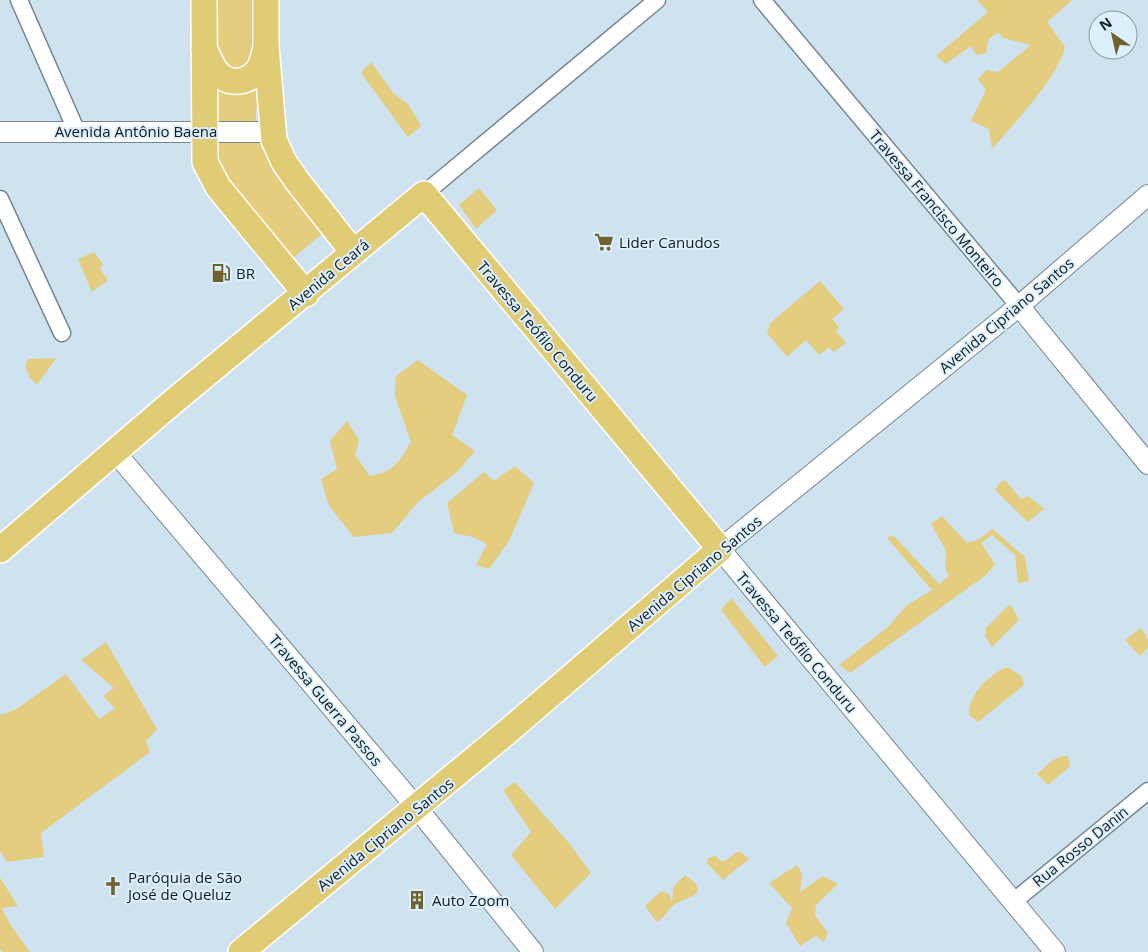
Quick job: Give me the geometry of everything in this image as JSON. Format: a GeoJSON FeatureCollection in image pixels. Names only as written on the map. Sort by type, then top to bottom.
{"type":"FeatureCollection","features":[{"type":"Feature","properties":{"kind":"main road"},"geometry":{"type":"LineString","coordinates":[[204,0],[203,130],[205,162],[210,174],[306,294]]}},
{"type":"Feature","properties":{"kind":"main road"},"geometry":{"type":"LineString","coordinates":[[266,0],[266,46],[272,132],[284,162],[354,252]]}},
{"type":"Feature","properties":{"kind":"main road"},"geometry":{"type":"LineString","coordinates":[[204,49],[215,70],[223,78],[239,82],[246,80],[256,73],[261,65],[266,46]]}},
{"type":"Feature","properties":{"kind":"main road","name":"Avenida Ceará"},"geometry":{"type":"LineString","coordinates":[[0,550],[424,194]]}},
{"type":"Feature","properties":{"kind":"main road","name":"Travessa Teófilo Conduru"},"geometry":{"type":"LineString","coordinates":[[424,194],[720,549]]}},
{"type":"Feature","properties":{"kind":"main road","name":"Avenida Cipriano Santos"},"geometry":{"type":"LineString","coordinates":[[241,952],[417,808],[720,549]]}},
{"type":"Feature","properties":{"kind":"street"},"geometry":{"type":"LineString","coordinates":[[19,0],[77,132]]}},
{"type":"Feature","properties":{"kind":"street","name":"Avenida Ceará"},"geometry":{"type":"LineString","coordinates":[[424,194],[657,0]]}},
{"type":"Feature","properties":{"kind":"street","name":"Travessa Francisco Monteiro"},"geometry":{"type":"LineString","coordinates":[[762,0],[1019,306],[1148,464]]}},
{"type":"Feature","properties":{"kind":"street","name":"Avenida Antônio Baena"},"geometry":{"type":"LineString","coordinates":[[0,132],[203,130],[272,132]]}},
{"type":"Feature","properties":{"kind":"street","name":"Avenida Cipriano Santos"},"geometry":{"type":"LineString","coordinates":[[720,549],[1019,306],[1148,195]]}},
{"type":"Feature","properties":{"kind":"street"},"geometry":{"type":"LineString","coordinates":[[0,199],[62,333]]}},
{"type":"Feature","properties":{"kind":"street","name":"Travessa Guerra Passos"},"geometry":{"type":"LineString","coordinates":[[115,452],[417,808],[533,952]]}},
{"type":"Feature","properties":{"kind":"street","name":"Travessa Teófilo Conduru"},"geometry":{"type":"LineString","coordinates":[[720,549],[1055,952]]}},
{"type":"Feature","properties":{"kind":"street","name":"Rua Rosso Danin"},"geometry":{"type":"LineString","coordinates":[[1013,902],[1148,791]]}},
{"type":"Feature","properties":{"kind":"shaded area"},"geometry":{"type":"Polygon","coordinates":[[[208,0],[255,0],[255,55],[241,73],[213,59],[208,0]]]}},
{"type":"Feature","properties":{"kind":"shaded area"},"geometry":{"type":"Polygon","coordinates":[[[977,0],[1072,0],[1047,22],[1065,47],[1060,60],[1034,100],[992,149],[989,129],[971,121],[986,90],[978,79],[986,70],[998,72],[1031,45],[1003,38],[998,32],[988,40],[986,53],[976,55],[971,46],[946,64],[936,56],[988,12],[977,0]]]}},
{"type":"Feature","properties":{"kind":"shaded area"},"geometry":{"type":"Polygon","coordinates":[[[371,62],[394,94],[408,104],[421,126],[408,137],[361,73],[371,62]]]}},
{"type":"Feature","properties":{"kind":"shaded area"},"geometry":{"type":"Polygon","coordinates":[[[209,71],[260,77],[255,124],[210,123],[209,71]]]}},
{"type":"Feature","properties":{"kind":"shaded area"},"geometry":{"type":"Polygon","coordinates":[[[216,143],[262,143],[271,165],[322,234],[292,259],[221,172],[216,158],[216,143]]]}},
{"type":"Feature","properties":{"kind":"shaded area"},"geometry":{"type":"Polygon","coordinates":[[[479,188],[497,210],[476,229],[459,205],[479,188]]]}},
{"type":"Feature","properties":{"kind":"shaded area"},"geometry":{"type":"Polygon","coordinates":[[[94,252],[103,264],[100,269],[108,280],[92,292],[78,259],[94,252]]]}},
{"type":"Feature","properties":{"kind":"shaded area"},"geometry":{"type":"Polygon","coordinates":[[[820,281],[844,309],[832,319],[839,327],[836,331],[846,343],[834,352],[829,347],[819,355],[806,340],[787,357],[767,333],[770,323],[820,281]]]}},
{"type":"Feature","properties":{"kind":"shaded area"},"geometry":{"type":"Polygon","coordinates":[[[56,358],[37,385],[30,378],[25,366],[28,359],[56,358]]]}},
{"type":"Feature","properties":{"kind":"shaded area"},"geometry":{"type":"Polygon","coordinates":[[[418,360],[467,395],[452,435],[475,451],[457,472],[418,502],[392,533],[354,537],[329,506],[321,479],[337,469],[330,441],[347,421],[359,440],[355,455],[370,476],[385,472],[395,465],[411,442],[395,396],[396,376],[418,360]]]}},
{"type":"Feature","properties":{"kind":"shaded area"},"geometry":{"type":"Polygon","coordinates":[[[515,466],[534,483],[509,541],[489,569],[476,565],[487,544],[473,537],[454,533],[447,503],[484,472],[494,481],[515,466]]]}},
{"type":"Feature","properties":{"kind":"shaded area"},"geometry":{"type":"Polygon","coordinates":[[[1005,480],[1021,499],[1028,496],[1044,509],[1028,522],[995,490],[1000,482],[1005,480]]]}},
{"type":"Feature","properties":{"kind":"shaded area"},"geometry":{"type":"Polygon","coordinates":[[[942,516],[967,543],[977,540],[993,529],[1025,557],[1029,581],[1018,583],[1015,555],[992,535],[981,543],[995,564],[986,575],[850,673],[839,665],[888,627],[906,606],[932,590],[887,538],[893,535],[939,584],[949,576],[945,568],[946,551],[931,524],[942,516]]]}},
{"type":"Feature","properties":{"kind":"shaded area"},"geometry":{"type":"Polygon","coordinates":[[[731,598],[778,656],[765,667],[721,610],[731,598]]]}},
{"type":"Feature","properties":{"kind":"shaded area"},"geometry":{"type":"Polygon","coordinates":[[[1010,604],[1019,620],[992,647],[985,636],[986,628],[1010,604]]]}},
{"type":"Feature","properties":{"kind":"shaded area"},"geometry":{"type":"Polygon","coordinates":[[[1141,628],[1148,639],[1148,648],[1140,656],[1125,640],[1141,628]]]}},
{"type":"Feature","properties":{"kind":"shaded area"},"geometry":{"type":"Polygon","coordinates":[[[106,642],[157,729],[146,741],[150,752],[41,833],[44,857],[7,862],[0,851],[0,715],[15,710],[66,674],[99,719],[115,708],[103,696],[114,688],[81,660],[106,642]]]}},
{"type":"Feature","properties":{"kind":"shaded area"},"geometry":{"type":"Polygon","coordinates":[[[1008,667],[1022,677],[1024,685],[978,722],[969,715],[972,700],[988,679],[1008,667]]]}},
{"type":"Feature","properties":{"kind":"shaded area"},"geometry":{"type":"Polygon","coordinates":[[[1062,756],[1068,756],[1070,766],[1048,785],[1037,774],[1053,760],[1062,756]]]}},
{"type":"Feature","properties":{"kind":"shaded area"},"geometry":{"type":"Polygon","coordinates":[[[515,782],[569,843],[591,873],[555,909],[511,855],[531,832],[503,790],[515,782]]]}},
{"type":"Feature","properties":{"kind":"shaded area"},"geometry":{"type":"Polygon","coordinates":[[[739,851],[749,859],[723,880],[707,863],[708,858],[715,856],[723,862],[739,851]]]}},
{"type":"Feature","properties":{"kind":"shaded area"},"geometry":{"type":"Polygon","coordinates":[[[797,865],[802,874],[800,892],[823,876],[838,884],[816,905],[815,915],[828,933],[824,942],[816,936],[800,946],[786,923],[792,908],[769,883],[797,865]]]}},
{"type":"Feature","properties":{"kind":"shaded area"},"geometry":{"type":"Polygon","coordinates":[[[685,875],[694,882],[697,892],[671,907],[657,922],[645,906],[661,891],[669,894],[672,903],[673,887],[685,875]]]}},
{"type":"Feature","properties":{"kind":"shaded area"},"geometry":{"type":"Polygon","coordinates":[[[0,878],[18,906],[2,908],[10,924],[30,952],[3,952],[0,949],[0,878]]]}},
{"type":"Feature","properties":{"kind":"place","name":"Lider Canudos"},"geometry":{"type":"Point","coordinates":[604,242]}},
{"type":"Feature","properties":{"kind":"place","name":"BR"},"geometry":{"type":"Point","coordinates":[221,273]}},
{"type":"Feature","properties":{"kind":"place","name":"Paróquia de São José de Queluz"},"geometry":{"type":"Point","coordinates":[113,886]}},
{"type":"Feature","properties":{"kind":"place","name":"Auto Zoom"},"geometry":{"type":"Point","coordinates":[417,900]}}]}
